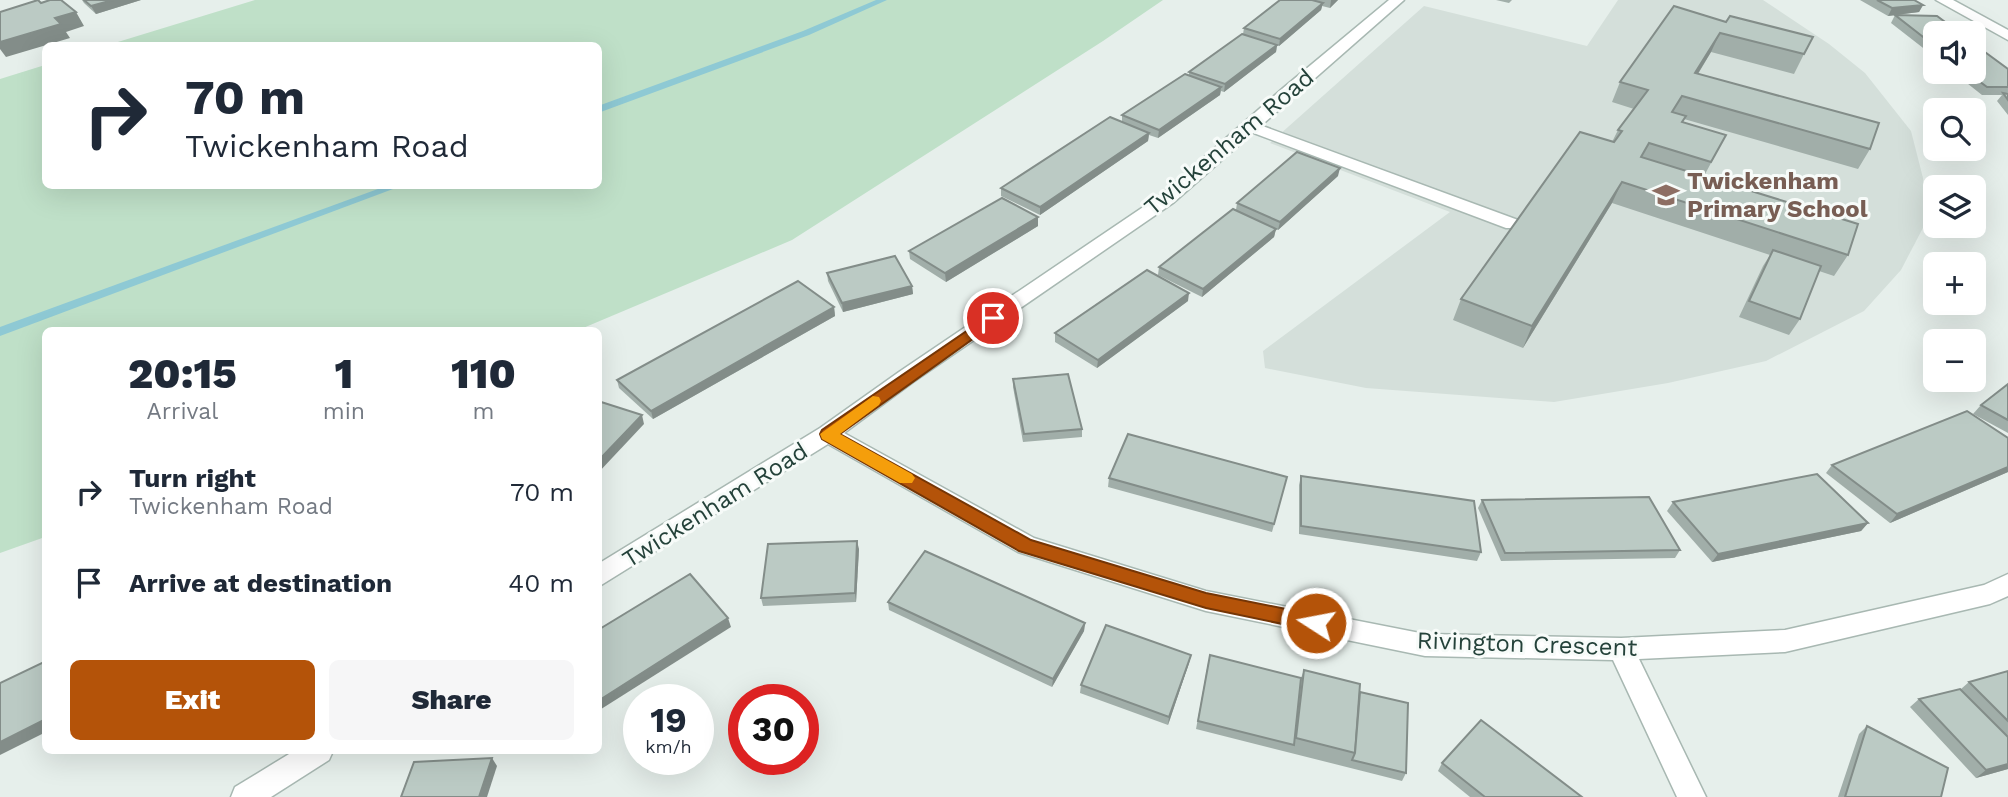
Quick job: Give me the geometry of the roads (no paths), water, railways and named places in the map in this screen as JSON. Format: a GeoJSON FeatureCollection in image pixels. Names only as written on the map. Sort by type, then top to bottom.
{"type":"FeatureCollection","features":[{"type":"Feature","properties":{"kind":"street","name":"Twickenham Road"},"geometry":{"type":"LineString","coordinates":[[602,575],[828,434],[906,377],[1167,200],[1397,0]]}},
{"type":"Feature","properties":{"kind":"street"},"geometry":{"type":"LineString","coordinates":[[1943,0],[2008,36]]}},
{"type":"Feature","properties":{"kind":"street"},"geometry":{"type":"LineString","coordinates":[[1249,126],[1512,224]]}},
{"type":"Feature","properties":{"kind":"street","name":"Rivington Crescent"},"geometry":{"type":"LineString","coordinates":[[828,434],[1026,545],[1206,601],[1425,645],[1621,649],[1785,641],[1990,594],[2008,584]]}},
{"type":"Feature","properties":{"kind":"street"},"geometry":{"type":"LineString","coordinates":[[1621,649],[1692,797]]}},
{"type":"Feature","properties":{"kind":"street"},"geometry":{"type":"LineString","coordinates":[[244,797],[314,754]]}},
{"type":"Feature","properties":{"kind":"waterway"},"geometry":{"type":"LineString","coordinates":[[602,109],[806,33],[883,0]]}},
{"type":"Feature","properties":{"kind":"waterway"},"geometry":{"type":"LineString","coordinates":[[0,332],[387,189]]}},
{"type":"Feature","properties":{"kind":"place","name":"Twickenham Primary School"},"geometry":{"type":"Point","coordinates":[1666,195]}}]}
